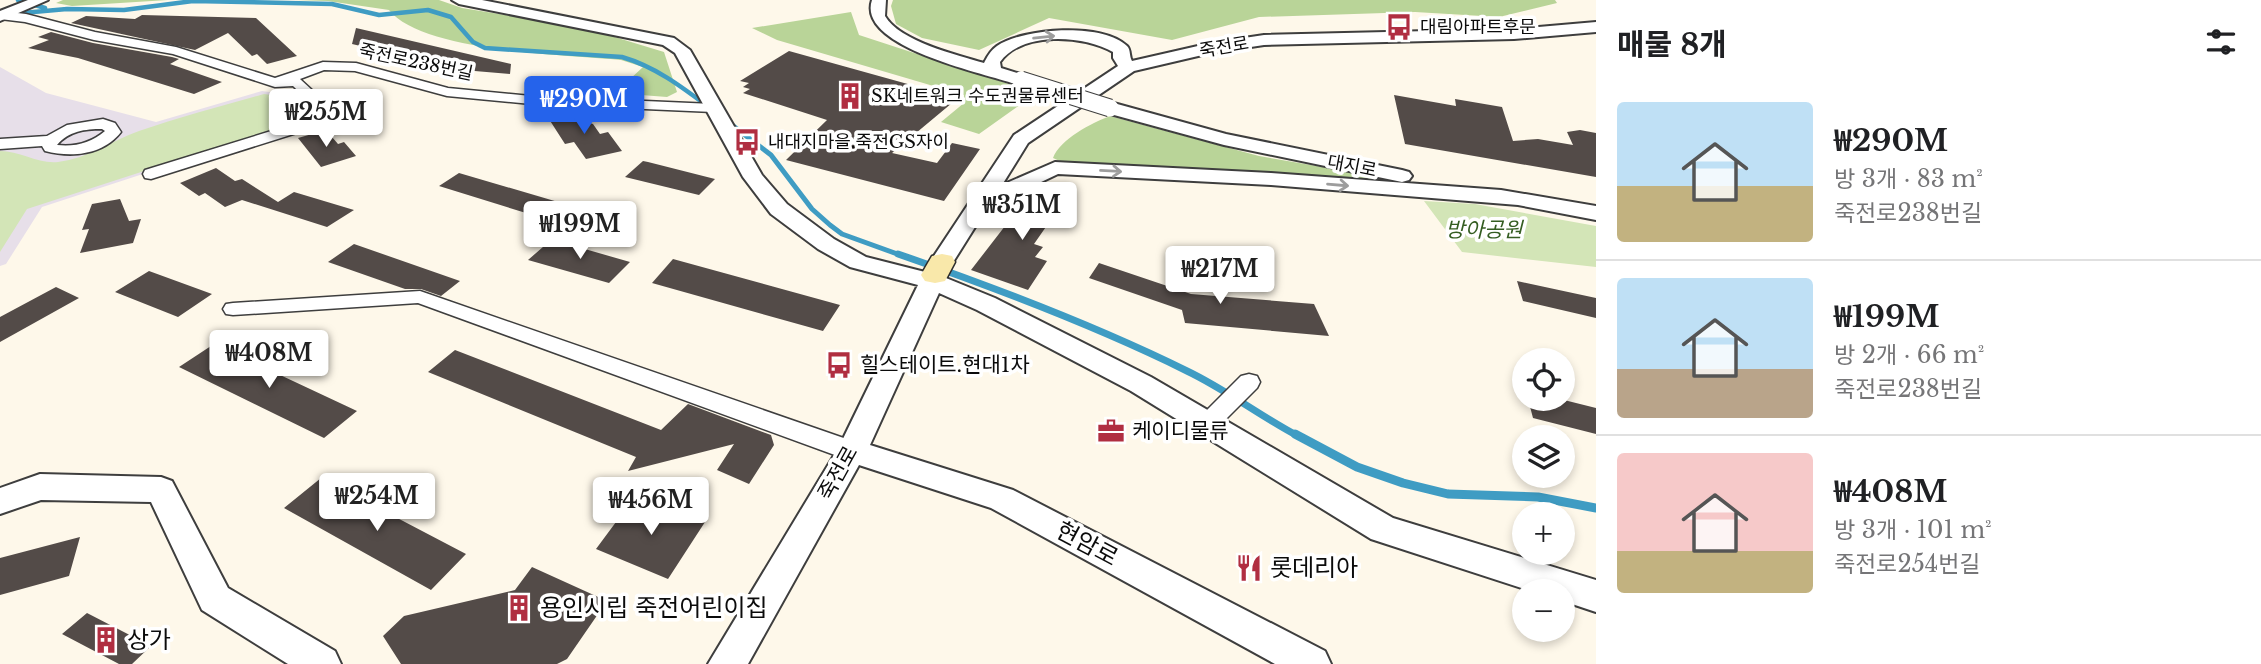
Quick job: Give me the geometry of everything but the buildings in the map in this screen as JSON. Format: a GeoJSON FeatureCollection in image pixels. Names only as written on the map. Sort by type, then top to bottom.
{"type":"FeatureCollection","features":[{"type":"Feature","properties":{"kind":"street"},"geometry":{"type":"LineString","coordinates":[[4,16],[41,0]]}},
{"type":"Feature","properties":{"kind":"street"},"geometry":{"type":"LineString","coordinates":[[459,0],[667,41],[682,50],[710,112],[753,177],[779,209],[858,262],[936,272],[986,304],[1141,384],[1383,529],[1596,596]]}},
{"type":"Feature","properties":{"kind":"street"},"geometry":{"type":"LineString","coordinates":[[879,0],[876,11],[879,19],[897,36],[993,70],[992,62],[1001,50],[1030,39],[1068,35],[1113,43],[1121,50],[1121,58],[1128,67]]}},
{"type":"Feature","properties":{"kind":"street"},"geometry":{"type":"LineString","coordinates":[[4,16],[176,51],[275,83],[296,82],[333,117],[151,174]]}},
{"type":"Feature","properties":{"kind":"street","name":"죽전로"},"geometry":{"type":"LineString","coordinates":[[727,664],[852,451],[936,272],[1021,139],[1128,67],[1211,48],[1264,40],[1514,34],[1596,27]]}},
{"type":"Feature","properties":{"kind":"street","name":"죽전로238번길"},"geometry":{"type":"LineString","coordinates":[[275,83],[323,66],[356,67],[447,92],[710,112]]}},
{"type":"Feature","properties":{"kind":"street","name":"대지로"},"geometry":{"type":"LineString","coordinates":[[993,70],[1110,108],[1224,139],[1518,200],[1596,213]]}},
{"type":"Feature","properties":{"kind":"street"},"geometry":{"type":"LineString","coordinates":[[0,144],[50,141]]}},
{"type":"Feature","properties":{"kind":"street"},"geometry":{"type":"LineString","coordinates":[[978,205],[1055,168],[1270,179],[1518,200]]}},
{"type":"Feature","properties":{"kind":"street"},"geometry":{"type":"LineString","coordinates":[[233,309],[420,297],[852,451]]}},
{"type":"Feature","properties":{"kind":"street"},"geometry":{"type":"LineString","coordinates":[[1207,424],[1249,382]]}},
{"type":"Feature","properties":{"kind":"street","name":"현암로"},"geometry":{"type":"LineString","coordinates":[[852,451],[1002,499],[1312,664]]}},
{"type":"Feature","properties":{"kind":"street"},"geometry":{"type":"LineString","coordinates":[[0,501],[40,487],[161,490],[215,599],[322,664]]}},
{"type":"Feature","properties":{"kind":"shaded area"},"geometry":{"type":"Polygon","coordinates":[[[0,67],[46,93],[156,122],[262,91],[304,97],[323,115],[42,207],[6,264],[0,266],[0,67]]]}},
{"type":"Feature","properties":{"kind":"green space"},"geometry":{"type":"Polygon","coordinates":[[[63,0],[168,0],[72,6],[56,3],[63,0]]]}},
{"type":"Feature","properties":{"kind":"green space"},"geometry":{"type":"Polygon","coordinates":[[[295,0],[439,0],[462,8],[585,28],[664,52],[677,92],[667,97],[615,93],[643,67],[621,60],[533,53],[463,43],[432,35],[406,24],[389,10],[328,1],[295,0]]]}},
{"type":"Feature","properties":{"kind":"green space"},"geometry":{"type":"Polygon","coordinates":[[[893,0],[1555,0],[1557,3],[1499,17],[1415,12],[1259,17],[1172,40],[1049,18],[979,50],[922,38],[896,24],[891,6],[893,0]]]}},
{"type":"Feature","properties":{"kind":"green space"},"geometry":{"type":"Polygon","coordinates":[[[851,12],[859,35],[1012,85],[1024,102],[979,134],[941,122],[964,103],[964,95],[777,40],[752,28],[851,12]]]}},
{"type":"Feature","properties":{"kind":"green space"},"geometry":{"type":"Polygon","coordinates":[[[264,94],[292,98],[311,117],[27,209],[0,252],[0,151],[51,162],[69,160],[139,131],[264,94]]]}},
{"type":"Feature","properties":{"kind":"green space"},"geometry":{"type":"Polygon","coordinates":[[[1110,116],[1259,156],[1433,186],[1344,182],[1231,171],[1064,163],[1053,158],[1069,138],[1110,116]]]}},
{"type":"Feature","properties":{"kind":"green space","name":"방아공원"},"geometry":{"type":"Polygon","coordinates":[[[1424,201],[1475,204],[1596,226],[1596,267],[1462,252],[1424,201]]]}},
{"type":"Feature","properties":{"kind":"waterway"},"geometry":{"type":"LineString","coordinates":[[18,0],[45,8]]}},
{"type":"Feature","properties":{"kind":"waterway"},"geometry":{"type":"LineString","coordinates":[[0,15],[67,9],[124,10],[193,1],[332,4],[379,15],[428,10],[451,17],[473,42],[485,48],[622,57],[634,61],[668,78],[710,108]]}},
{"type":"Feature","properties":{"kind":"waterway"},"geometry":{"type":"LineString","coordinates":[[728,122],[771,155],[812,209],[830,225],[842,234],[903,256]]}},
{"type":"Feature","properties":{"kind":"waterway"},"geometry":{"type":"LineString","coordinates":[[898,254],[1044,308],[1152,354],[1201,378],[1298,436]]}},
{"type":"Feature","properties":{"kind":"waterway"},"geometry":{"type":"LineString","coordinates":[[1295,434],[1357,467],[1403,483],[1448,494],[1538,497],[1596,508]]}},
{"type":"Feature","properties":{"kind":"place","name":"대림아파트후문"},"geometry":{"type":"Point","coordinates":[1399,27]}},
{"type":"Feature","properties":{"kind":"place","name":"SK네트워크 수도권물류센터"},"geometry":{"type":"Point","coordinates":[850,96]}},
{"type":"Feature","properties":{"kind":"place","name":"내대지마을.죽전GS자이"},"geometry":{"type":"Point","coordinates":[747,142]}},
{"type":"Feature","properties":{"kind":"place","name":"힐스테이트.현대1차"},"geometry":{"type":"Point","coordinates":[839,365]}},
{"type":"Feature","properties":{"kind":"place","name":"케이디물류"},"geometry":{"type":"Point","coordinates":[1111,431]}},
{"type":"Feature","properties":{"kind":"place","name":"롯데리아"},"geometry":{"type":"Point","coordinates":[1249,568]}},
{"type":"Feature","properties":{"kind":"place","name":"용인시립 죽전어린이집"},"geometry":{"type":"Point","coordinates":[519,608]}},
{"type":"Feature","properties":{"kind":"place","name":"상가"},"geometry":{"type":"Point","coordinates":[106,640]}}]}
